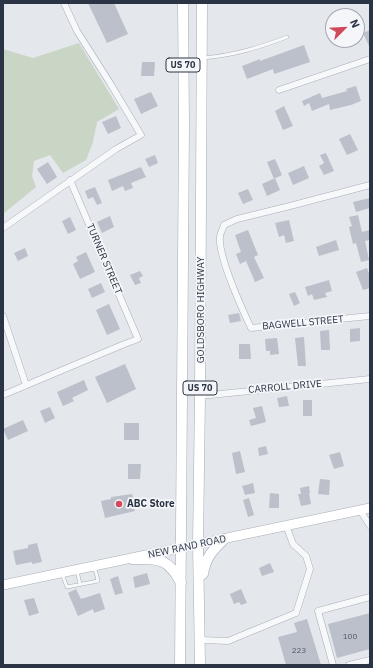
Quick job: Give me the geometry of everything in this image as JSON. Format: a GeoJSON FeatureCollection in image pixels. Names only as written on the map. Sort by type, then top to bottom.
{"type":"FeatureCollection","features":[{"type":"Feature","properties":{"kind":"main road","name":"GOLDSBORO HIGHWAY"},"geometry":{"type":"LineString","coordinates":[[180,665],[184,126],[183,3]]}},
{"type":"Feature","properties":{"kind":"main road","name":"GOLDSBORO HIGHWAY"},"geometry":{"type":"LineString","coordinates":[[200,665],[201,640],[198,544],[202,3]]}},
{"type":"Feature","properties":{"kind":"main road"},"geometry":{"type":"LineString","coordinates":[[199,590],[206,561],[212,550],[224,538]]}},
{"type":"Feature","properties":{"kind":"main road"},"geometry":{"type":"LineString","coordinates":[[132,558],[150,559],[166,563],[174,571],[181,584]]}},
{"type":"Feature","properties":{"kind":"street"},"geometry":{"type":"LineString","coordinates":[[3,228],[70,180],[116,149],[140,135],[110,83],[77,31],[64,3]]}},
{"type":"Feature","properties":{"kind":"street"},"geometry":{"type":"LineString","coordinates":[[279,90],[370,59]]}},
{"type":"Feature","properties":{"kind":"street","name":"TURNER STREET"},"geometry":{"type":"LineString","coordinates":[[26,385],[138,339],[70,180]]}},
{"type":"Feature","properties":{"kind":"street","name":"BAGWELL STREET"},"geometry":{"type":"LineString","coordinates":[[370,185],[237,219],[224,225],[220,237],[222,254],[251,328],[370,316]]}},
{"type":"Feature","properties":{"kind":"street"},"geometry":{"type":"LineString","coordinates":[[3,316],[26,385],[3,395]]}},
{"type":"Feature","properties":{"kind":"street","name":"CARROLL DRIVE"},"geometry":{"type":"LineString","coordinates":[[200,396],[370,379]]}},
{"type":"Feature","properties":{"kind":"street","name":"NEW RAND ROAD"},"geometry":{"type":"LineString","coordinates":[[3,585],[370,508]]}},
{"type":"Feature","properties":{"kind":"street"},"geometry":{"type":"LineString","coordinates":[[360,510],[370,526]]}},
{"type":"Feature","properties":{"kind":"street"},"geometry":{"type":"LineString","coordinates":[[201,640],[228,641],[296,613],[310,569],[306,556],[293,544],[286,525]]}},
{"type":"Feature","properties":{"kind":"street"},"geometry":{"type":"LineString","coordinates":[[333,665],[318,611],[370,596]]}},
{"type":"Feature","properties":{"kind":"street"},"geometry":{"type":"LineString","coordinates":[[348,665],[370,660]]}},
{"type":"Feature","properties":{"kind":"lane"},"geometry":{"type":"LineString","coordinates":[[202,58],[220,57],[252,50],[287,37]]}},
{"type":"Feature","properties":{"kind":"lane"},"geometry":{"type":"LineString","coordinates":[[62,573],[67,586],[98,580],[93,566]]}},
{"type":"Feature","properties":{"kind":"lane"},"geometry":{"type":"LineString","coordinates":[[77,570],[80,584]]}},
{"type":"Feature","properties":{"kind":"green space"},"geometry":{"type":"Polygon","coordinates":[[[79,43],[119,109],[97,122],[93,142],[86,160],[63,173],[50,155],[34,161],[32,176],[36,187],[3,214],[3,49],[33,58],[79,43]]]}},
{"type":"Feature","properties":{"kind":"building"},"geometry":{"type":"Polygon","coordinates":[[[88,3],[114,3],[128,34],[107,43],[88,3]]]}},
{"type":"Feature","properties":{"kind":"building"},"geometry":{"type":"Polygon","coordinates":[[[370,30],[370,48],[365,37],[365,32],[370,30]]]}},
{"type":"Feature","properties":{"kind":"building"},"geometry":{"type":"Polygon","coordinates":[[[304,45],[310,62],[274,74],[273,69],[247,79],[242,66],[304,45]]]}},
{"type":"Feature","properties":{"kind":"building"},"geometry":{"type":"Polygon","coordinates":[[[142,62],[155,62],[154,76],[141,76],[142,62]]]}},
{"type":"Feature","properties":{"kind":"building"},"geometry":{"type":"Polygon","coordinates":[[[356,86],[361,101],[351,105],[330,110],[329,104],[312,111],[309,103],[304,106],[302,101],[320,93],[322,98],[347,91],[346,89],[356,86]]]}},
{"type":"Feature","properties":{"kind":"building"},"geometry":{"type":"Polygon","coordinates":[[[151,92],[158,106],[141,114],[134,99],[151,92]]]}},
{"type":"Feature","properties":{"kind":"building"},"geometry":{"type":"Polygon","coordinates":[[[284,106],[293,126],[283,130],[275,111],[284,106]]]}},
{"type":"Feature","properties":{"kind":"building"},"geometry":{"type":"Polygon","coordinates":[[[116,116],[121,128],[108,134],[102,122],[116,116]]]}},
{"type":"Feature","properties":{"kind":"building"},"geometry":{"type":"Polygon","coordinates":[[[350,134],[358,150],[347,155],[339,139],[350,134]]]}},
{"type":"Feature","properties":{"kind":"building"},"geometry":{"type":"Polygon","coordinates":[[[326,153],[334,171],[324,175],[319,166],[324,163],[320,155],[326,153]]]}},
{"type":"Feature","properties":{"kind":"building"},"geometry":{"type":"Polygon","coordinates":[[[155,155],[158,163],[149,167],[145,159],[155,155]]]}},
{"type":"Feature","properties":{"kind":"building"},"geometry":{"type":"Polygon","coordinates":[[[275,159],[282,175],[274,179],[267,162],[275,159]]]}},
{"type":"Feature","properties":{"kind":"building"},"geometry":{"type":"Polygon","coordinates":[[[48,162],[57,177],[47,184],[37,169],[48,162]]]}},
{"type":"Feature","properties":{"kind":"building"},"geometry":{"type":"Polygon","coordinates":[[[304,166],[309,178],[293,185],[288,173],[304,166]]]}},
{"type":"Feature","properties":{"kind":"building"},"geometry":{"type":"Polygon","coordinates":[[[141,167],[146,177],[131,183],[133,188],[125,191],[123,186],[112,191],[108,180],[141,167]]]}},
{"type":"Feature","properties":{"kind":"building"},"geometry":{"type":"Polygon","coordinates":[[[275,178],[280,190],[267,196],[262,184],[275,178]]]}},
{"type":"Feature","properties":{"kind":"building"},"geometry":{"type":"Polygon","coordinates":[[[95,187],[102,203],[97,205],[93,197],[88,199],[85,191],[95,187]]]}},
{"type":"Feature","properties":{"kind":"building"},"geometry":{"type":"Polygon","coordinates":[[[248,189],[253,200],[243,204],[238,193],[248,189]]]}},
{"type":"Feature","properties":{"kind":"building"},"geometry":{"type":"Polygon","coordinates":[[[370,198],[370,208],[356,212],[353,202],[370,198]]]}},
{"type":"Feature","properties":{"kind":"building"},"geometry":{"type":"Polygon","coordinates":[[[358,215],[362,232],[370,230],[370,240],[365,241],[369,260],[361,262],[356,243],[353,244],[349,227],[352,226],[349,217],[358,215]]]}},
{"type":"Feature","properties":{"kind":"building"},"geometry":{"type":"Polygon","coordinates":[[[110,216],[114,227],[102,233],[97,222],[110,216]]]}},
{"type":"Feature","properties":{"kind":"building"},"geometry":{"type":"Polygon","coordinates":[[[70,217],[76,230],[68,234],[62,221],[70,217]]]}},
{"type":"Feature","properties":{"kind":"building"},"geometry":{"type":"Polygon","coordinates":[[[289,220],[294,241],[286,243],[284,235],[279,237],[275,223],[289,220]]]}},
{"type":"Feature","properties":{"kind":"building"},"geometry":{"type":"Polygon","coordinates":[[[248,230],[258,255],[254,257],[264,278],[255,282],[246,261],[240,264],[236,254],[241,252],[235,235],[248,230]]]}},
{"type":"Feature","properties":{"kind":"building"},"geometry":{"type":"Polygon","coordinates":[[[336,240],[339,250],[319,256],[316,247],[336,240]]]}},
{"type":"Feature","properties":{"kind":"building"},"geometry":{"type":"Polygon","coordinates":[[[25,248],[28,256],[18,261],[14,253],[25,248]]]}},
{"type":"Feature","properties":{"kind":"building"},"geometry":{"type":"Polygon","coordinates":[[[86,252],[95,272],[80,279],[73,264],[78,261],[76,257],[86,252]]]}},
{"type":"Feature","properties":{"kind":"building"},"geometry":{"type":"Polygon","coordinates":[[[367,268],[370,276],[370,288],[363,290],[356,272],[367,268]]]}},
{"type":"Feature","properties":{"kind":"building"},"geometry":{"type":"Polygon","coordinates":[[[140,271],[143,276],[139,278],[141,283],[135,285],[130,275],[140,271]]]}},
{"type":"Feature","properties":{"kind":"building"},"geometry":{"type":"Polygon","coordinates":[[[329,280],[332,291],[325,293],[327,297],[314,300],[312,294],[308,296],[305,287],[329,280]]]}},
{"type":"Feature","properties":{"kind":"building"},"geometry":{"type":"Polygon","coordinates":[[[101,283],[105,292],[92,298],[88,289],[101,283]]]}},
{"type":"Feature","properties":{"kind":"building"},"geometry":{"type":"Polygon","coordinates":[[[295,292],[300,303],[294,306],[289,294],[295,292]]]}},
{"type":"Feature","properties":{"kind":"building"},"geometry":{"type":"Polygon","coordinates":[[[109,304],[120,329],[107,335],[96,310],[109,304]]]}},
{"type":"Feature","properties":{"kind":"building"},"geometry":{"type":"Polygon","coordinates":[[[239,313],[241,321],[230,323],[228,315],[239,313]]]}},
{"type":"Feature","properties":{"kind":"building"},"geometry":{"type":"Polygon","coordinates":[[[360,328],[360,341],[350,342],[350,329],[360,328]]]}},
{"type":"Feature","properties":{"kind":"building"},"geometry":{"type":"Polygon","coordinates":[[[329,330],[330,350],[321,350],[320,331],[329,330]]]}},
{"type":"Feature","properties":{"kind":"building"},"geometry":{"type":"Polygon","coordinates":[[[304,337],[306,366],[298,366],[295,338],[304,337]]]}},
{"type":"Feature","properties":{"kind":"building"},"geometry":{"type":"Polygon","coordinates":[[[277,338],[279,354],[270,355],[270,351],[266,351],[265,339],[277,338]]]}},
{"type":"Feature","properties":{"kind":"building"},"geometry":{"type":"Polygon","coordinates":[[[239,344],[250,344],[251,359],[239,359],[239,344]]]}},
{"type":"Feature","properties":{"kind":"building"},"geometry":{"type":"Polygon","coordinates":[[[125,364],[136,389],[107,403],[95,377],[125,364]]]}},
{"type":"Feature","properties":{"kind":"building"},"geometry":{"type":"Polygon","coordinates":[[[84,380],[88,390],[72,398],[74,401],[63,406],[57,392],[84,380]]]}},
{"type":"Feature","properties":{"kind":"building"},"geometry":{"type":"Polygon","coordinates":[[[287,396],[289,406],[279,407],[277,398],[287,396]]]}},
{"type":"Feature","properties":{"kind":"building"},"geometry":{"type":"Polygon","coordinates":[[[303,400],[312,400],[312,416],[303,416],[303,400]]]}},
{"type":"Feature","properties":{"kind":"building"},"geometry":{"type":"Polygon","coordinates":[[[262,406],[266,422],[251,426],[249,420],[256,418],[253,408],[262,406]]]}},
{"type":"Feature","properties":{"kind":"building"},"geometry":{"type":"Polygon","coordinates":[[[50,407],[55,418],[45,423],[40,411],[50,407]]]}},
{"type":"Feature","properties":{"kind":"building"},"geometry":{"type":"Polygon","coordinates":[[[23,420],[28,431],[8,440],[3,429],[23,420]]]}},
{"type":"Feature","properties":{"kind":"building"},"geometry":{"type":"Polygon","coordinates":[[[124,423],[139,423],[139,440],[124,440],[124,423]]]}},
{"type":"Feature","properties":{"kind":"building"},"geometry":{"type":"Polygon","coordinates":[[[266,446],[268,454],[259,456],[258,448],[266,446]]]}},
{"type":"Feature","properties":{"kind":"building"},"geometry":{"type":"Polygon","coordinates":[[[240,451],[245,472],[236,474],[232,453],[240,451]]]}},
{"type":"Feature","properties":{"kind":"building"},"geometry":{"type":"Polygon","coordinates":[[[340,452],[344,466],[334,469],[329,455],[340,452]]]}},
{"type":"Feature","properties":{"kind":"building"},"geometry":{"type":"Polygon","coordinates":[[[128,464],[141,464],[140,479],[128,479],[128,464]]]}},
{"type":"Feature","properties":{"kind":"building"},"geometry":{"type":"Polygon","coordinates":[[[320,479],[330,480],[329,495],[318,494],[320,479]]]}},
{"type":"Feature","properties":{"kind":"building"},"geometry":{"type":"Polygon","coordinates":[[[253,483],[255,493],[245,495],[242,486],[253,483]]]}},
{"type":"Feature","properties":{"kind":"building"},"geometry":{"type":"Polygon","coordinates":[[[309,486],[311,504],[301,506],[298,494],[301,494],[300,488],[309,486]]]}},
{"type":"Feature","properties":{"kind":"building"},"geometry":{"type":"Polygon","coordinates":[[[270,493],[279,494],[279,508],[269,508],[270,493]]]}},
{"type":"Feature","properties":{"kind":"building","name":"ABC Store"},"geometry":{"type":"Polygon","coordinates":[[[132,494],[136,506],[134,507],[135,511],[105,518],[101,501],[111,499],[111,497],[132,494]]]}},
{"type":"Feature","properties":{"kind":"building"},"geometry":{"type":"Polygon","coordinates":[[[249,498],[254,515],[248,517],[243,500],[249,498]]]}},
{"type":"Feature","properties":{"kind":"building"},"geometry":{"type":"Polygon","coordinates":[[[37,543],[42,562],[16,565],[13,551],[28,548],[28,545],[37,543]]]}},
{"type":"Feature","properties":{"kind":"building"},"geometry":{"type":"Polygon","coordinates":[[[270,563],[274,572],[262,576],[259,568],[270,563]]]}},
{"type":"Feature","properties":{"kind":"building"},"geometry":{"type":"Polygon","coordinates":[[[147,573],[150,584],[135,588],[133,577],[147,573]]]}},
{"type":"Feature","properties":{"kind":"building"},"geometry":{"type":"Polygon","coordinates":[[[118,576],[123,593],[115,595],[110,579],[118,576]]]}},
{"type":"Feature","properties":{"kind":"building"},"geometry":{"type":"Polygon","coordinates":[[[76,589],[81,599],[100,593],[105,609],[94,613],[93,609],[78,616],[68,593],[76,589]]]}},
{"type":"Feature","properties":{"kind":"building"},"geometry":{"type":"Polygon","coordinates":[[[241,589],[247,603],[241,605],[239,602],[234,604],[230,594],[241,589]]]}},
{"type":"Feature","properties":{"kind":"building"},"geometry":{"type":"Polygon","coordinates":[[[34,598],[39,613],[29,616],[24,600],[34,598]]]}},
{"type":"Feature","properties":{"kind":"building"},"geometry":{"type":"Polygon","coordinates":[[[370,613],[370,649],[337,658],[328,624],[370,613]]]}},
{"type":"Feature","properties":{"kind":"building"},"geometry":{"type":"Polygon","coordinates":[[[307,619],[321,665],[286,665],[278,637],[297,632],[294,623],[307,619]]]}},
{"type":"Feature","properties":{"kind":"place","name":"ABC Store"},"geometry":{"type":"Point","coordinates":[119,504]}}]}
